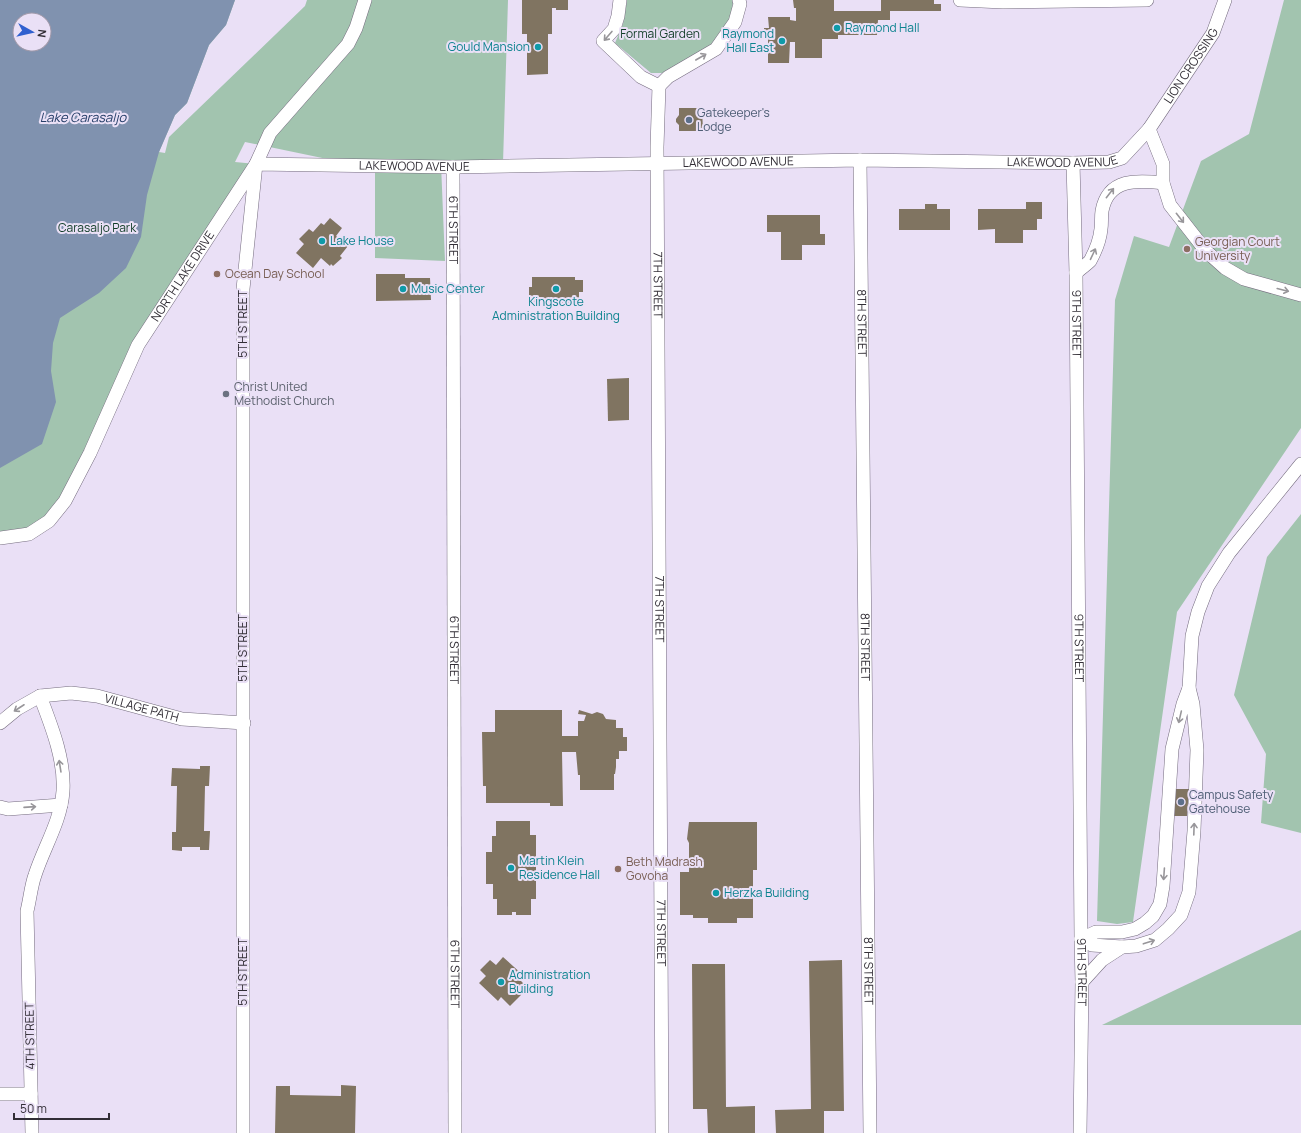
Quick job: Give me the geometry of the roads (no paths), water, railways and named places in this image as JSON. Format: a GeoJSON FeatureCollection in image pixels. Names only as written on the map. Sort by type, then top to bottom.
{"type":"FeatureCollection","features":[{"type":"Feature","properties":{"kind":"street","name":"NORTH LAKE DRIVE"},"geometry":{"type":"LineString","coordinates":[[0,538],[29,534],[49,521],[65,501],[90,453],[138,345],[256,164],[270,133],[348,44],[356,28],[365,0]]}},
{"type":"Feature","properties":{"kind":"street"},"geometry":{"type":"LineString","coordinates":[[620,0],[618,16],[614,29],[603,41],[641,78],[659,86],[668,77],[716,49],[734,22],[740,4],[739,0]]}},
{"type":"Feature","properties":{"kind":"street"},"geometry":{"type":"LineString","coordinates":[[960,0],[1147,0]]}},
{"type":"Feature","properties":{"kind":"street","name":"LION CROSSING"},"geometry":{"type":"LineString","coordinates":[[1149,129],[1214,33],[1225,0]]}},
{"type":"Feature","properties":{"kind":"street","name":"7TH STREET"},"geometry":{"type":"LineString","coordinates":[[659,86],[658,163],[662,1133]]}},
{"type":"Feature","properties":{"kind":"street","name":"LAKEWOOD AVENUE"},"geometry":{"type":"LineString","coordinates":[[256,164],[453,167],[860,160],[1073,163],[1109,162],[1122,158],[1149,129]]}},
{"type":"Feature","properties":{"kind":"street"},"geometry":{"type":"LineString","coordinates":[[1149,129],[1163,164],[1163,183],[1170,205],[1206,251],[1225,268],[1244,279],[1301,295]]}},
{"type":"Feature","properties":{"kind":"street","name":"8TH STREET"},"geometry":{"type":"LineString","coordinates":[[860,160],[870,1133]]}},
{"type":"Feature","properties":{"kind":"street","name":"9TH STREET"},"geometry":{"type":"LineString","coordinates":[[1073,163],[1076,273],[1082,982],[1080,1133]]}},
{"type":"Feature","properties":{"kind":"street","name":"5TH STREET"},"geometry":{"type":"LineString","coordinates":[[243,1133],[243,289],[256,164]]}},
{"type":"Feature","properties":{"kind":"street","name":"6TH STREET"},"geometry":{"type":"LineString","coordinates":[[453,167],[455,1133]]}},
{"type":"Feature","properties":{"kind":"street"},"geometry":{"type":"LineString","coordinates":[[1076,273],[1089,261],[1098,242],[1101,230],[1102,210],[1106,197],[1114,187],[1122,184],[1145,181],[1163,183]]}},
{"type":"Feature","properties":{"kind":"street"},"geometry":{"type":"LineString","coordinates":[[1081,939],[1096,932],[1122,932],[1135,929],[1153,916],[1160,904],[1163,886],[1172,749],[1183,704],[1189,688],[1192,636],[1198,612],[1208,586],[1229,554],[1301,464]]}},
{"type":"Feature","properties":{"kind":"street"},"geometry":{"type":"LineString","coordinates":[[1081,939],[1092,945],[1122,947],[1136,946],[1155,940],[1181,915],[1189,892],[1193,847],[1197,750],[1193,704],[1189,688]]}},
{"type":"Feature","properties":{"kind":"street","name":"VILLAGE PATH"},"geometry":{"type":"LineString","coordinates":[[0,723],[17,709],[40,696],[71,693],[97,696],[182,719],[244,723]]}},
{"type":"Feature","properties":{"kind":"street"},"geometry":{"type":"LineString","coordinates":[[0,807],[8,809],[61,805],[63,790],[58,754],[55,739],[40,696]]}},
{"type":"Feature","properties":{"kind":"street","name":"4TH STREET"},"geometry":{"type":"LineString","coordinates":[[32,1133],[27,911],[35,876],[55,828],[61,805]]}},
{"type":"Feature","properties":{"kind":"street"},"geometry":{"type":"LineString","coordinates":[[1082,982],[1102,960],[1122,947]]}},
{"type":"Feature","properties":{"kind":"street"},"geometry":{"type":"LineString","coordinates":[[0,1094],[31,1094]]}},
{"type":"Feature","properties":{"kind":"water","name":"Lake Carasaljo"},"geometry":{"type":"Polygon","coordinates":[[[0,0],[235,0],[226,25],[209,45],[187,103],[175,115],[159,152],[147,195],[141,237],[126,268],[99,293],[60,318],[53,343],[51,371],[56,402],[42,444],[0,468],[0,0]]]}},
{"type":"Feature","properties":{"kind":"place","name":"Raymond Hall"},"geometry":{"type":"Point","coordinates":[837,28]}},
{"type":"Feature","properties":{"kind":"place","name":"Raymond Hall East"},"geometry":{"type":"Point","coordinates":[782,41]}},
{"type":"Feature","properties":{"kind":"place","name":"Gould Mansion"},"geometry":{"type":"Point","coordinates":[538,47]}},
{"type":"Feature","properties":{"kind":"place","name":"Gatekeeper's Lodge"},"geometry":{"type":"Point","coordinates":[689,120]}},
{"type":"Feature","properties":{"kind":"place","name":"Lake House"},"geometry":{"type":"Point","coordinates":[322,241]}},
{"type":"Feature","properties":{"kind":"place","name":"Georgian Court University"},"geometry":{"type":"Point","coordinates":[1187,249]}},
{"type":"Feature","properties":{"kind":"place","name":"Ocean Day School"},"geometry":{"type":"Point","coordinates":[217,274]}},
{"type":"Feature","properties":{"kind":"place","name":"Music Center"},"geometry":{"type":"Point","coordinates":[403,289]}},
{"type":"Feature","properties":{"kind":"place","name":"Kingscote Administration Building"},"geometry":{"type":"Point","coordinates":[556,289]}},
{"type":"Feature","properties":{"kind":"place","name":"Christ United Methodist Church"},"geometry":{"type":"Point","coordinates":[226,394]}},
{"type":"Feature","properties":{"kind":"place","name":"Campus Safety Gatehouse"},"geometry":{"type":"Point","coordinates":[1181,802]}},
{"type":"Feature","properties":{"kind":"place","name":"Martin Klein Residence Hall"},"geometry":{"type":"Point","coordinates":[511,868]}},
{"type":"Feature","properties":{"kind":"place","name":"Beth Madrash Govoha"},"geometry":{"type":"Point","coordinates":[618,869]}},
{"type":"Feature","properties":{"kind":"place","name":"Herzka Building"},"geometry":{"type":"Point","coordinates":[716,893]}},
{"type":"Feature","properties":{"kind":"place","name":"Administration Building"},"geometry":{"type":"Point","coordinates":[501,982]}},
{"type":"Feature","properties":{"kind":"park label","name":"Formal Garden"},"geometry":{"type":"Point","coordinates":[660,34]}},
{"type":"Feature","properties":{"kind":"park label","name":"Carasaljo Park"},"geometry":{"type":"Point","coordinates":[97,228]}}]}
